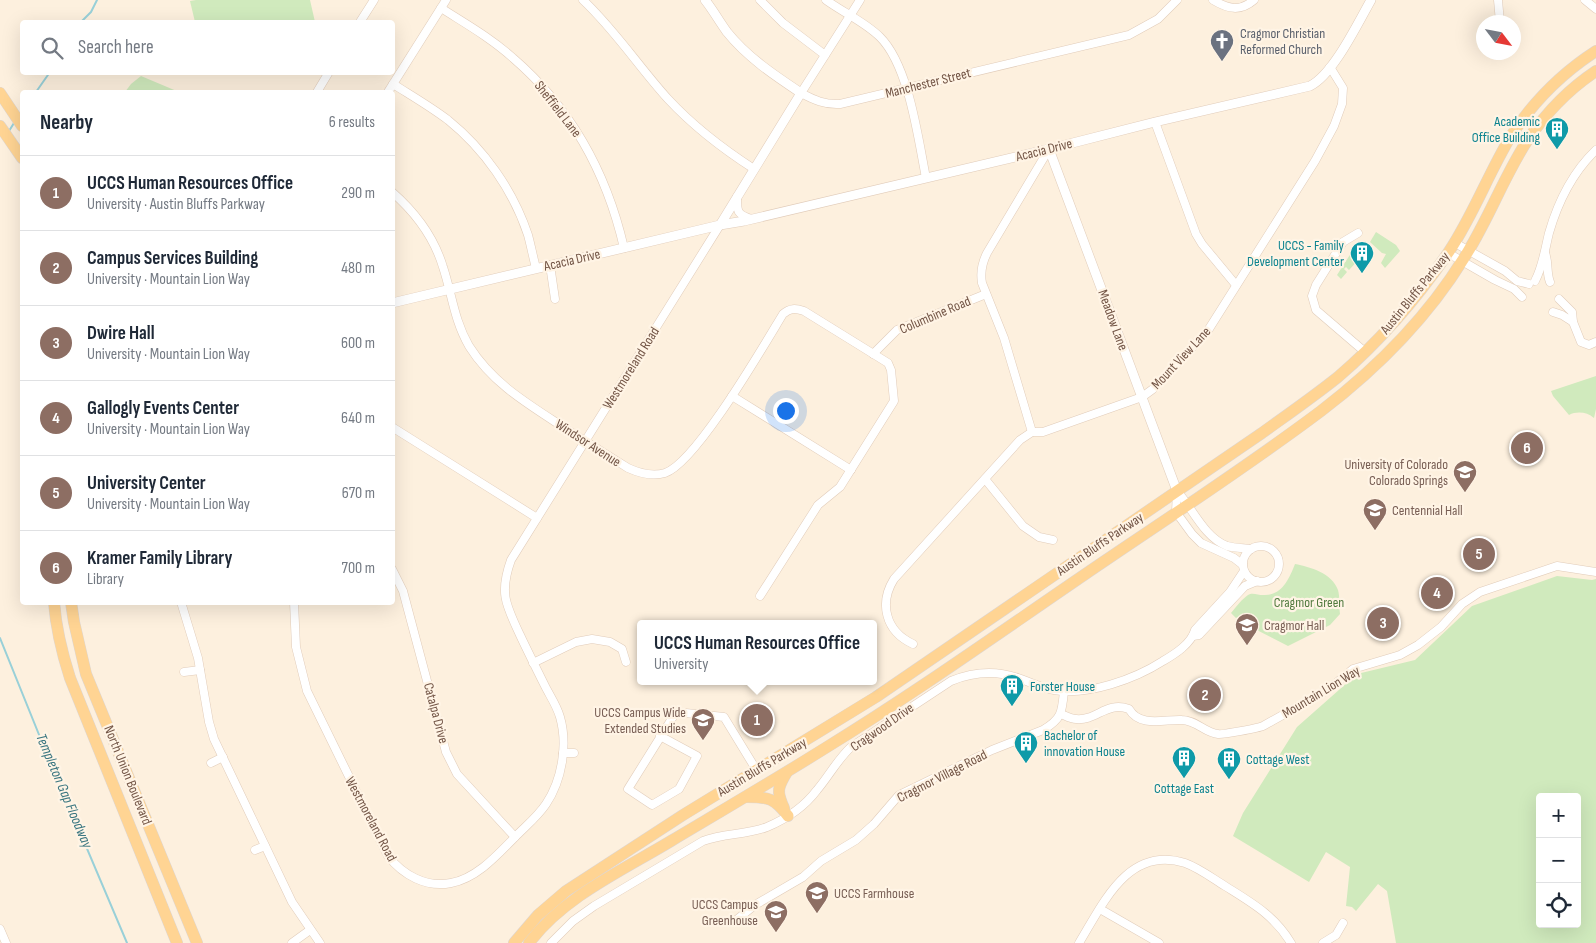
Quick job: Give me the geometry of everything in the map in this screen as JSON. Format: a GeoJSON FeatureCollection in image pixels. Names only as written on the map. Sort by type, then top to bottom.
{"type":"FeatureCollection","features":[{"type":"Feature","properties":{"kind":"main road","name":"Austin Bluffs Parkway"},"geometry":{"type":"LineString","coordinates":[[514,943],[538,915],[566,891],[683,816],[876,697],[1177,492],[1338,377],[1397,318],[1448,253],[1522,119],[1564,75],[1596,51]]}},
{"type":"Feature","properties":{"kind":"main road","name":"Austin Bluffs Parkway"},"geometry":{"type":"LineString","coordinates":[[529,943],[547,922],[574,899],[787,772],[936,676],[1188,504],[1321,411],[1352,386],[1413,327],[1449,281],[1469,251],[1527,141],[1561,101],[1596,71]]}},
{"type":"Feature","properties":{"kind":"main road"},"geometry":{"type":"LineString","coordinates":[[0,93],[20,123]]}},
{"type":"Feature","properties":{"kind":"main road"},"geometry":{"type":"LineString","coordinates":[[0,126],[20,155]]}},
{"type":"Feature","properties":{"kind":"main road","name":"North Union Boulevard"},"geometry":{"type":"LineString","coordinates":[[54,605],[60,648],[70,678],[178,943]]}},
{"type":"Feature","properties":{"kind":"main road","name":"North Union Boulevard"},"geometry":{"type":"LineString","coordinates":[[71,605],[86,674],[197,943]]}},
{"type":"Feature","properties":{"kind":"main road"},"geometry":{"type":"LineString","coordinates":[[757,771],[756,780],[746,797],[770,799],[779,805],[788,816]]}},
{"type":"Feature","properties":{"kind":"main road"},"geometry":{"type":"LineString","coordinates":[[787,772],[780,783],[778,792],[788,816]]}},
{"type":"Feature","properties":{"kind":"street"},"geometry":{"type":"LineString","coordinates":[[361,20],[374,0]]}},
{"type":"Feature","properties":{"kind":"street"},"geometry":{"type":"LineString","coordinates":[[389,90],[446,0]]}},
{"type":"Feature","properties":{"kind":"street"},"geometry":{"type":"LineString","coordinates":[[583,0],[612,30],[653,81],[686,117],[721,148],[754,169]]}},
{"type":"Feature","properties":{"kind":"street","name":"Manchester Street"},"geometry":{"type":"LineString","coordinates":[[705,0],[728,32],[765,69],[801,93],[819,102],[832,105],[1130,35],[1158,19],[1176,0]]}},
{"type":"Feature","properties":{"kind":"street"},"geometry":{"type":"LineString","coordinates":[[760,0],[783,23],[825,55]]}},
{"type":"Feature","properties":{"kind":"street"},"geometry":{"type":"LineString","coordinates":[[826,0],[870,28],[887,46],[899,67],[906,88],[926,178]]}},
{"type":"Feature","properties":{"kind":"street","name":"Westmoreland Road"},"geometry":{"type":"LineString","coordinates":[[294,605],[296,647],[307,691],[381,843],[396,866],[413,878],[426,882],[450,884],[472,876],[515,837],[539,812],[552,794],[560,770],[563,753],[560,718],[507,607],[504,589],[511,560],[860,0]]}},
{"type":"Feature","properties":{"kind":"street"},"geometry":{"type":"LineString","coordinates":[[1213,0],[1221,5],[1235,9],[1242,8],[1254,0]]}},
{"type":"Feature","properties":{"kind":"street"},"geometry":{"type":"LineString","coordinates":[[1330,67],[1371,0]]}},
{"type":"Feature","properties":{"kind":"street"},"geometry":{"type":"LineString","coordinates":[[1498,0],[1499,15]]}},
{"type":"Feature","properties":{"kind":"street"},"geometry":{"type":"LineString","coordinates":[[1585,0],[1596,9]]}},
{"type":"Feature","properties":{"kind":"street","name":"Sheffield Lane"},"geometry":{"type":"LineString","coordinates":[[441,8],[478,31],[512,57],[546,90],[563,110],[585,144],[603,181],[614,210],[624,248]]}},
{"type":"Feature","properties":{"kind":"street","name":"Acacia Drive"},"geometry":{"type":"LineString","coordinates":[[395,302],[720,225],[1049,150],[1156,122],[1310,86],[1322,78],[1330,67]]}},
{"type":"Feature","properties":{"kind":"street","name":"Mount View Lane"},"geometry":{"type":"LineString","coordinates":[[912,644],[897,634],[889,621],[886,609],[888,588],[894,579],[1020,440],[1032,432],[1043,432],[1142,397],[1153,389],[1207,332],[1315,161],[1334,126],[1342,104],[1344,88],[1330,67]]}},
{"type":"Feature","properties":{"kind":"street"},"geometry":{"type":"LineString","coordinates":[[318,90],[327,75]]}},
{"type":"Feature","properties":{"kind":"street"},"geometry":{"type":"LineString","coordinates":[[393,84],[447,120],[470,140],[486,159],[506,188],[524,223],[536,268]]}},
{"type":"Feature","properties":{"kind":"street"},"geometry":{"type":"LineString","coordinates":[[1156,122],[1196,234],[1236,285]]}},
{"type":"Feature","properties":{"kind":"street","name":"Columbine Road"},"geometry":{"type":"LineString","coordinates":[[873,354],[897,330],[986,294],[981,276],[983,262],[1049,150]]}},
{"type":"Feature","properties":{"kind":"street","name":"Meadow Lane"},"geometry":{"type":"LineString","coordinates":[[1049,150],[1177,492],[1214,538],[1228,546],[1251,548]]}},
{"type":"Feature","properties":{"kind":"street"},"geometry":{"type":"LineString","coordinates":[[1455,243],[1505,271],[1517,281],[1532,282],[1546,253],[1552,223],[1566,190],[1582,165],[1596,150]]}},
{"type":"Feature","properties":{"kind":"street","name":"Windsor Avenue"},"geometry":{"type":"LineString","coordinates":[[395,195],[415,215],[431,238],[443,266],[452,304],[462,332],[469,346],[487,370],[515,396],[637,472],[666,473],[684,460],[732,396],[783,314],[789,309],[804,311],[873,354]]}},
{"type":"Feature","properties":{"kind":"street"},"geometry":{"type":"LineString","coordinates":[[737,197],[737,210],[742,216],[751,219]]}},
{"type":"Feature","properties":{"kind":"street"},"geometry":{"type":"LineString","coordinates":[[1358,233],[1343,242],[1316,286],[1312,296],[1316,310],[1365,352]]}},
{"type":"Feature","properties":{"kind":"street"},"geometry":{"type":"LineString","coordinates":[[1448,253],[1514,288],[1522,297]]}},
{"type":"Feature","properties":{"kind":"street"},"geometry":{"type":"LineString","coordinates":[[1546,253],[1550,282]]}},
{"type":"Feature","properties":{"kind":"street"},"geometry":{"type":"LineString","coordinates":[[550,265],[555,299]]}},
{"type":"Feature","properties":{"kind":"street"},"geometry":{"type":"LineString","coordinates":[[986,294],[1004,338],[1032,432]]}},
{"type":"Feature","properties":{"kind":"street"},"geometry":{"type":"LineString","coordinates":[[1559,299],[1572,312],[1573,322],[1580,342],[1589,345],[1596,342]]}},
{"type":"Feature","properties":{"kind":"street"},"geometry":{"type":"LineString","coordinates":[[1553,312],[1573,322]]}},
{"type":"Feature","properties":{"kind":"street"},"geometry":{"type":"LineString","coordinates":[[760,596],[818,505],[840,487],[894,401],[888,363],[873,354]]}},
{"type":"Feature","properties":{"kind":"street"},"geometry":{"type":"LineString","coordinates":[[732,396],[851,470]]}},
{"type":"Feature","properties":{"kind":"street"},"geometry":{"type":"LineString","coordinates":[[395,429],[537,518]]}},
{"type":"Feature","properties":{"kind":"street"},"geometry":{"type":"LineString","coordinates":[[985,478],[1023,526],[1039,537],[1052,540]]}},
{"type":"Feature","properties":{"kind":"street","name":"Meadow Lane"},"geometry":{"type":"LineString","coordinates":[[1176,512],[1177,492]]}},
{"type":"Feature","properties":{"kind":"street"},"geometry":{"type":"LineString","coordinates":[[1176,512],[1201,543],[1234,558],[1244,568],[1249,577],[1257,581],[1266,581],[1274,576],[1279,568],[1279,558],[1272,549],[1260,545],[1251,548],[1245,556],[1244,568]]}},
{"type":"Feature","properties":{"kind":"street","name":"Mountain Lion Way"},"geometry":{"type":"LineString","coordinates":[[1061,714],[1078,720],[1115,707],[1129,710],[1132,715],[1141,720],[1184,720],[1218,734],[1259,728],[1329,689],[1353,669],[1400,655],[1418,645],[1441,627],[1462,604],[1480,592],[1557,566],[1596,572]]}},
{"type":"Feature","properties":{"kind":"street","name":"Cragwood Drive"},"geometry":{"type":"LineString","coordinates":[[551,943],[573,921],[589,910],[703,841],[718,836],[756,831],[788,816],[813,795],[837,761],[851,747],[951,681],[968,675],[992,673],[1011,676],[1047,688],[1064,691],[1084,690],[1100,687],[1145,671],[1171,656],[1193,636],[1195,630],[1230,592],[1244,568]]}},
{"type":"Feature","properties":{"kind":"street","name":"Catalpa Drive"},"geometry":{"type":"LineString","coordinates":[[395,575],[403,591],[446,752],[451,764],[457,774],[515,837]]}},
{"type":"Feature","properties":{"kind":"street","name":"Cragwood Drive"},"geometry":{"type":"LineString","coordinates":[[1193,636],[1199,635],[1245,586],[1257,581]]}},
{"type":"Feature","properties":{"kind":"street"},"geometry":{"type":"LineString","coordinates":[[181,605],[194,644],[209,722],[223,757],[292,902],[320,943]]}},
{"type":"Feature","properties":{"kind":"street"},"geometry":{"type":"LineString","coordinates":[[533,663],[576,642],[592,639],[610,642],[622,649],[626,662]]}},
{"type":"Feature","properties":{"kind":"street"},"geometry":{"type":"LineString","coordinates":[[184,672],[200,670]]}},
{"type":"Feature","properties":{"kind":"street"},"geometry":{"type":"LineString","coordinates":[[1061,714],[1064,691]]}},
{"type":"Feature","properties":{"kind":"street"},"geometry":{"type":"LineString","coordinates":[[660,736],[697,756],[679,789],[652,805],[628,789],[660,736],[676,712],[724,717],[757,771]]}},
{"type":"Feature","properties":{"kind":"street","name":"Cragmor Village Road"},"geometry":{"type":"LineString","coordinates":[[735,921],[756,905],[803,877],[821,862],[850,844],[874,824],[899,795],[992,750],[1043,730],[1055,722],[1061,714]]}},
{"type":"Feature","properties":{"kind":"street"},"geometry":{"type":"LineString","coordinates":[[563,753],[574,753]]}},
{"type":"Feature","properties":{"kind":"street"},"geometry":{"type":"LineString","coordinates":[[211,763],[223,757]]}},
{"type":"Feature","properties":{"kind":"street"},"geometry":{"type":"LineString","coordinates":[[255,850],[265,846]]}},
{"type":"Feature","properties":{"kind":"street"},"geometry":{"type":"LineString","coordinates":[[1079,943],[1120,879],[1136,867],[1155,861],[1176,861],[1198,870],[1263,910],[1282,930],[1291,943]]}},
{"type":"Feature","properties":{"kind":"street"},"geometry":{"type":"LineString","coordinates":[[1100,909],[1123,924],[1160,943]]}},
{"type":"Feature","properties":{"kind":"street"},"geometry":{"type":"LineString","coordinates":[[1323,943],[1336,934],[1343,923]]}},
{"type":"Feature","properties":{"kind":"street"},"geometry":{"type":"LineString","coordinates":[[0,929],[6,943]]}},
{"type":"Feature","properties":{"kind":"street"},"geometry":{"type":"LineString","coordinates":[[292,943],[310,930]]}},
{"type":"Feature","properties":{"kind":"green space"},"geometry":{"type":"Polygon","coordinates":[[[310,0],[315,20],[195,20],[190,1],[310,0]]]}},
{"type":"Feature","properties":{"kind":"green space"},"geometry":{"type":"Polygon","coordinates":[[[141,76],[174,90],[126,90],[141,76]]]}},
{"type":"Feature","properties":{"kind":"green space"},"geometry":{"type":"Polygon","coordinates":[[[1376,232],[1396,245],[1400,251],[1385,268],[1381,263],[1386,254],[1382,253],[1370,242],[1376,232]]]}},
{"type":"Feature","properties":{"kind":"green space"},"geometry":{"type":"Polygon","coordinates":[[[1369,243],[1371,247],[1364,254],[1362,251],[1360,253],[1362,256],[1349,270],[1346,267],[1344,269],[1347,272],[1341,279],[1337,275],[1353,250],[1369,243]]]}},
{"type":"Feature","properties":{"kind":"green space"},"geometry":{"type":"Polygon","coordinates":[[[1596,376],[1596,409],[1594,418],[1582,413],[1569,415],[1551,391],[1596,376]]]}},
{"type":"Feature","properties":{"kind":"green space","name":"Cragmor Green"},"geometry":{"type":"Polygon","coordinates":[[[1295,564],[1314,569],[1331,579],[1338,590],[1340,614],[1330,625],[1288,646],[1245,624],[1248,618],[1240,616],[1236,618],[1231,613],[1250,594],[1270,595],[1280,590],[1287,581],[1295,564]]]}},
{"type":"Feature","properties":{"kind":"green space"},"geometry":{"type":"Polygon","coordinates":[[[1557,576],[1596,579],[1596,943],[1396,943],[1387,891],[1378,884],[1356,911],[1352,907],[1346,906],[1350,867],[1326,852],[1309,882],[1233,836],[1243,813],[1297,727],[1357,674],[1415,660],[1472,606],[1557,576]]]}},
{"type":"Feature","properties":{"kind":"waterway","name":"Templeton Gap Floodway"},"geometry":{"type":"LineString","coordinates":[[83,20],[91,12],[97,0]]}},
{"type":"Feature","properties":{"kind":"waterway","name":"Templeton Gap Floodway"},"geometry":{"type":"LineString","coordinates":[[37,90],[48,75]]}},
{"type":"Feature","properties":{"kind":"waterway","name":"Templeton Gap Floodway"},"geometry":{"type":"LineString","coordinates":[[9,131],[14,123]]}},
{"type":"Feature","properties":{"kind":"waterway","name":"Templeton Gap Floodway"},"geometry":{"type":"LineString","coordinates":[[0,638],[127,943]]}},
{"type":"Feature","properties":{"kind":"place","name":"Cragmor Christian Reformed Church"},"geometry":{"type":"Point","coordinates":[1222,62]}},
{"type":"Feature","properties":{"kind":"place","name":"Academic Office Building"},"geometry":{"type":"Point","coordinates":[1557,150]}},
{"type":"Feature","properties":{"kind":"place","name":"UCCS - Family Development Center"},"geometry":{"type":"Point","coordinates":[1362,274]}},
{"type":"Feature","properties":{"kind":"place","name":"Kramer Family Library"},"geometry":{"type":"Point","coordinates":[1527,448]}},
{"type":"Feature","properties":{"kind":"place","name":"University of Colorado Colorado Springs"},"geometry":{"type":"Point","coordinates":[1465,493]}},
{"type":"Feature","properties":{"kind":"place","name":"Centennial Hall"},"geometry":{"type":"Point","coordinates":[1375,531]}},
{"type":"Feature","properties":{"kind":"place","name":"University Center"},"geometry":{"type":"Point","coordinates":[1479,554]}},
{"type":"Feature","properties":{"kind":"place","name":"Gallogly Events Center"},"geometry":{"type":"Point","coordinates":[1437,593]}},
{"type":"Feature","properties":{"kind":"place","name":"Dwire Hall"},"geometry":{"type":"Point","coordinates":[1383,623]}},
{"type":"Feature","properties":{"kind":"place","name":"Cragmor Hall"},"geometry":{"type":"Point","coordinates":[1247,646]}},
{"type":"Feature","properties":{"kind":"place","name":"Campus Services Building"},"geometry":{"type":"Point","coordinates":[1205,695]}},
{"type":"Feature","properties":{"kind":"place","name":"Forster House"},"geometry":{"type":"Point","coordinates":[1012,707]}},
{"type":"Feature","properties":{"kind":"place","name":"UCCS Human Resources Office"},"geometry":{"type":"Point","coordinates":[757,720]}},
{"type":"Feature","properties":{"kind":"place","name":"UCCS Campus Wide Extended Studies"},"geometry":{"type":"Point","coordinates":[703,741]}},
{"type":"Feature","properties":{"kind":"place","name":"Bachelor of innovation House"},"geometry":{"type":"Point","coordinates":[1026,764]}},
{"type":"Feature","properties":{"kind":"place","name":"Cottage East"},"geometry":{"type":"Point","coordinates":[1184,779]}},
{"type":"Feature","properties":{"kind":"place","name":"Cottage West"},"geometry":{"type":"Point","coordinates":[1229,780]}},
{"type":"Feature","properties":{"kind":"place","name":"UCCS Farmhouse"},"geometry":{"type":"Point","coordinates":[817,914]}},
{"type":"Feature","properties":{"kind":"place","name":"UCCS Campus Greenhouse"},"geometry":{"type":"Point","coordinates":[776,933]}}]}
